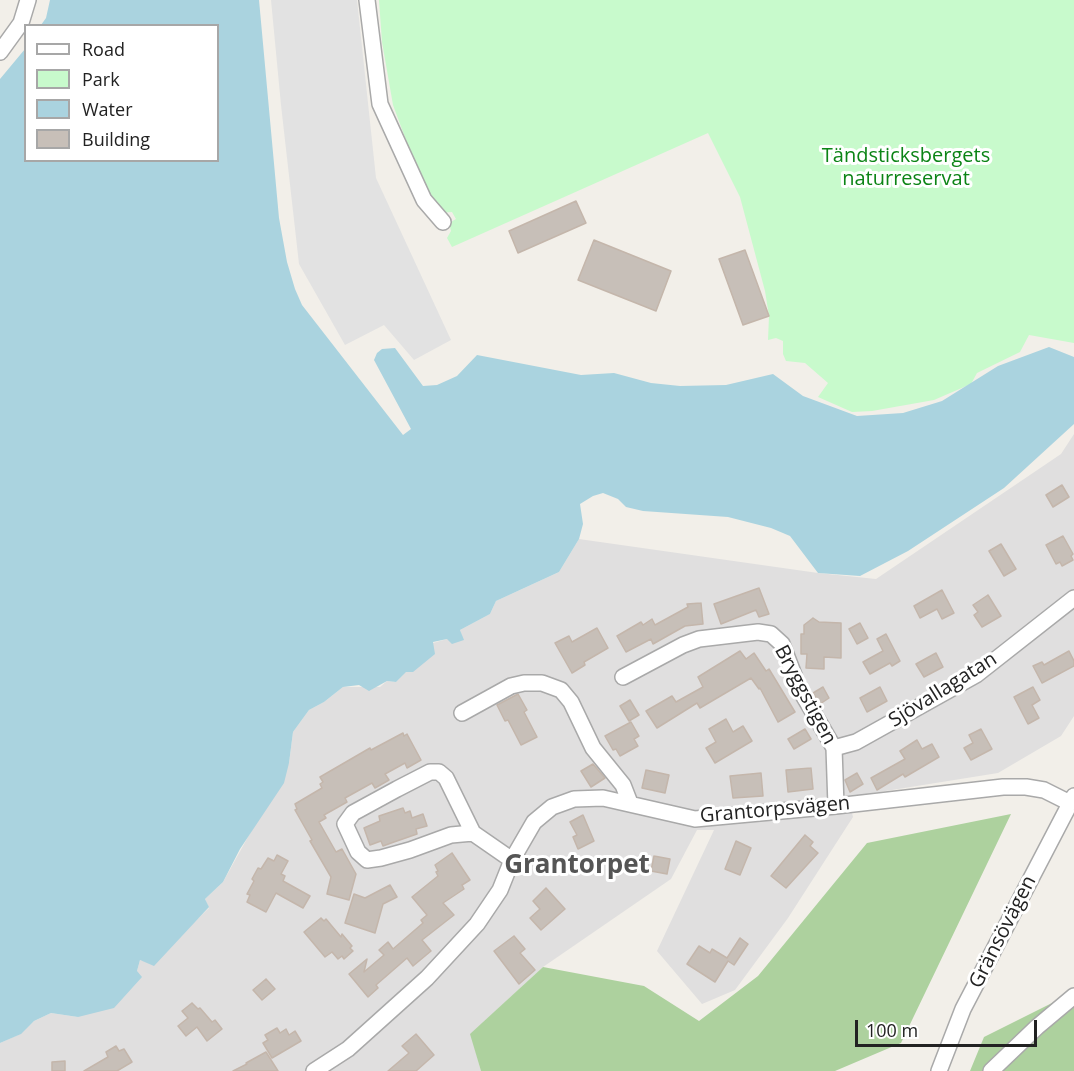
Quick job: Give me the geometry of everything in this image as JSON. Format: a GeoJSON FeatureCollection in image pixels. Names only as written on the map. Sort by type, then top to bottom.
{"type":"FeatureCollection","features":[{"type":"Feature","properties":{"kind":"street"},"geometry":{"type":"LineString","coordinates":[[0,52],[21,23],[28,0]]}},
{"type":"Feature","properties":{"kind":"street"},"geometry":{"type":"LineString","coordinates":[[367,0],[380,104],[424,200],[443,222]]}},
{"type":"Feature","properties":{"kind":"street","name":"Sjövallagatan"},"geometry":{"type":"LineString","coordinates":[[834,748],[856,742],[976,675],[1074,598]]}},
{"type":"Feature","properties":{"kind":"street","name":"Bryggstigen"},"geometry":{"type":"LineString","coordinates":[[623,677],[699,639],[758,633],[771,634],[782,644],[799,688],[834,748],[836,807]]}},
{"type":"Feature","properties":{"kind":"street"},"geometry":{"type":"LineString","coordinates":[[462,713],[511,686],[542,683],[561,690],[571,702],[593,748],[623,785],[630,803]]}},
{"type":"Feature","properties":{"kind":"street"},"geometry":{"type":"LineString","coordinates":[[473,833],[451,835],[400,853],[367,860],[358,852],[345,824],[353,813],[388,793],[430,772],[439,772],[446,778],[473,833],[512,860]]}},
{"type":"Feature","properties":{"kind":"street","name":"Grantorpsvägen"},"geometry":{"type":"LineString","coordinates":[[314,1071],[348,1049],[427,978],[477,924],[500,890],[512,860],[534,822],[552,807],[574,799],[603,798],[695,819],[836,807],[1014,787],[1044,790],[1072,800]]}},
{"type":"Feature","properties":{"kind":"street","name":"Gränsövägen"},"geometry":{"type":"LineString","coordinates":[[939,1071],[963,1009],[1072,800]]}},
{"type":"Feature","properties":{"kind":"street"},"geometry":{"type":"LineString","coordinates":[[991,1071],[1037,1027],[1074,996]]}},
{"type":"Feature","properties":{"kind":"shaded area"},"geometry":{"type":"Polygon","coordinates":[[[271,0],[357,0],[376,178],[451,340],[414,360],[384,325],[345,345],[299,264],[271,0]]]}},
{"type":"Feature","properties":{"kind":"shaded area"},"geometry":{"type":"Polygon","coordinates":[[[1074,434],[1074,716],[1061,736],[998,773],[848,797],[853,817],[788,918],[735,990],[702,1004],[657,951],[714,830],[697,830],[671,879],[543,967],[471,1034],[481,1071],[0,1071],[0,1043],[20,1034],[34,1021],[51,1013],[78,1017],[137,971],[140,960],[147,962],[209,908],[205,899],[223,882],[289,763],[293,732],[309,710],[343,687],[380,687],[387,681],[396,682],[433,643],[447,639],[463,640],[460,630],[490,614],[496,601],[559,572],[579,539],[876,579],[1061,454],[1074,434]]]}},
{"type":"Feature","properties":{"kind":"green space","name":"Tändsticksbergets naturreservat"},"geometry":{"type":"Polygon","coordinates":[[[379,0],[1074,0],[1074,343],[1029,335],[1020,352],[977,373],[971,384],[934,400],[872,411],[852,412],[818,397],[828,383],[805,363],[786,361],[783,354],[783,341],[776,338],[768,340],[769,316],[765,291],[740,197],[708,133],[452,247],[447,238],[451,231],[449,223],[456,219],[452,212],[440,213],[420,178],[393,105],[382,42],[379,0]]]}},
{"type":"Feature","properties":{"kind":"green space"},"geometry":{"type":"Polygon","coordinates":[[[1011,814],[901,1043],[835,1071],[481,1071],[470,1034],[543,967],[644,986],[699,1021],[758,976],[867,843],[1011,814]]]}},
{"type":"Feature","properties":{"kind":"green space"},"geometry":{"type":"Polygon","coordinates":[[[1074,992],[1074,1071],[970,1071],[984,1037],[1074,992]]]}},
{"type":"Feature","properties":{"kind":"water"},"geometry":{"type":"Polygon","coordinates":[[[50,0],[259,0],[279,218],[287,262],[295,289],[302,305],[403,435],[411,429],[374,360],[382,349],[395,348],[423,386],[437,385],[457,376],[477,355],[581,375],[614,373],[651,383],[680,386],[726,385],[773,374],[803,396],[857,416],[903,413],[942,401],[998,366],[1049,347],[1074,357],[1074,424],[1004,488],[908,551],[860,576],[818,573],[790,536],[771,528],[728,517],[643,511],[626,507],[618,499],[603,493],[593,496],[580,504],[583,524],[579,539],[559,572],[496,601],[490,614],[460,630],[464,640],[452,644],[447,639],[433,642],[435,654],[413,672],[406,672],[396,682],[387,681],[369,691],[359,685],[343,687],[309,710],[293,732],[284,783],[240,849],[223,882],[205,899],[209,907],[154,966],[140,960],[137,971],[142,977],[114,1008],[78,1017],[51,1013],[34,1021],[21,1034],[0,1043],[0,79],[24,50],[24,162],[219,162],[219,24],[42,24],[46,18],[50,0]]]}},
{"type":"Feature","properties":{"kind":"building"},"geometry":{"type":"Polygon","coordinates":[[[576,201],[586,223],[518,253],[509,231],[576,201]]]}},
{"type":"Feature","properties":{"kind":"building"},"geometry":{"type":"Polygon","coordinates":[[[594,240],[671,271],[656,311],[578,280],[594,240]]]}},
{"type":"Feature","properties":{"kind":"building"},"geometry":{"type":"Polygon","coordinates":[[[745,250],[769,316],[743,325],[719,259],[745,250]]]}},
{"type":"Feature","properties":{"kind":"building"},"geometry":{"type":"Polygon","coordinates":[[[1062,485],[1069,497],[1053,507],[1046,495],[1062,485]]]}},
{"type":"Feature","properties":{"kind":"building"},"geometry":{"type":"Polygon","coordinates":[[[1063,536],[1073,554],[1071,556],[1073,560],[1062,566],[1060,562],[1056,564],[1046,545],[1063,536]]]}},
{"type":"Feature","properties":{"kind":"building"},"geometry":{"type":"Polygon","coordinates":[[[1001,544],[1016,569],[1004,576],[989,551],[1001,544]]]}},
{"type":"Feature","properties":{"kind":"building"},"geometry":{"type":"Polygon","coordinates":[[[759,588],[769,614],[759,617],[756,610],[721,624],[714,604],[759,588]]]}},
{"type":"Feature","properties":{"kind":"building"},"geometry":{"type":"Polygon","coordinates":[[[942,590],[954,613],[942,619],[937,609],[920,618],[914,606],[942,590]]]}},
{"type":"Feature","properties":{"kind":"building"},"geometry":{"type":"Polygon","coordinates":[[[988,595],[1001,616],[982,627],[974,615],[978,612],[973,605],[988,595]]]}},
{"type":"Feature","properties":{"kind":"building"},"geometry":{"type":"Polygon","coordinates":[[[701,603],[703,624],[685,626],[653,644],[651,639],[626,652],[617,636],[641,622],[643,625],[652,619],[655,625],[688,607],[687,604],[701,603]]]}},
{"type":"Feature","properties":{"kind":"building"},"geometry":{"type":"Polygon","coordinates":[[[813,618],[819,622],[841,623],[841,658],[824,657],[824,669],[806,668],[807,654],[801,654],[801,634],[804,634],[804,625],[813,618]]]}},
{"type":"Feature","properties":{"kind":"building"},"geometry":{"type":"Polygon","coordinates":[[[860,623],[868,638],[857,644],[849,629],[860,623]]]}},
{"type":"Feature","properties":{"kind":"building"},"geometry":{"type":"Polygon","coordinates":[[[597,628],[608,648],[584,662],[585,665],[572,673],[555,643],[569,636],[572,642],[597,628]]]}},
{"type":"Feature","properties":{"kind":"building"},"geometry":{"type":"Polygon","coordinates":[[[886,634],[900,661],[892,666],[890,663],[870,674],[863,662],[883,651],[877,639],[886,634]]]}},
{"type":"Feature","properties":{"kind":"building"},"geometry":{"type":"Polygon","coordinates":[[[740,651],[746,659],[754,653],[766,671],[769,669],[795,712],[778,722],[760,688],[751,678],[700,708],[697,703],[657,728],[646,711],[672,696],[676,702],[703,687],[698,677],[740,651]]]}},
{"type":"Feature","properties":{"kind":"building"},"geometry":{"type":"Polygon","coordinates":[[[1069,651],[1074,666],[1042,683],[1033,666],[1042,662],[1044,665],[1069,651]]]}},
{"type":"Feature","properties":{"kind":"building"},"geometry":{"type":"Polygon","coordinates":[[[936,653],[943,667],[924,677],[916,664],[936,653]]]}},
{"type":"Feature","properties":{"kind":"building"},"geometry":{"type":"Polygon","coordinates":[[[823,687],[829,698],[820,704],[813,693],[823,687]]]}},
{"type":"Feature","properties":{"kind":"building"},"geometry":{"type":"Polygon","coordinates":[[[880,687],[887,701],[867,712],[860,698],[880,687]]]}},
{"type":"Feature","properties":{"kind":"building"},"geometry":{"type":"Polygon","coordinates":[[[1033,687],[1040,700],[1032,705],[1039,718],[1028,724],[1014,697],[1033,687]]]}},
{"type":"Feature","properties":{"kind":"building"},"geometry":{"type":"Polygon","coordinates":[[[518,694],[537,737],[521,745],[497,705],[518,694]]]}},
{"type":"Feature","properties":{"kind":"building"},"geometry":{"type":"Polygon","coordinates":[[[630,700],[639,715],[629,721],[620,706],[630,700]]]}},
{"type":"Feature","properties":{"kind":"building"},"geometry":{"type":"Polygon","coordinates":[[[726,719],[733,732],[743,726],[752,741],[715,763],[706,748],[716,742],[709,729],[726,719]]]}},
{"type":"Feature","properties":{"kind":"building"},"geometry":{"type":"Polygon","coordinates":[[[631,722],[639,736],[634,739],[638,746],[620,756],[616,749],[613,750],[605,736],[631,722]]]}},
{"type":"Feature","properties":{"kind":"building"},"geometry":{"type":"Polygon","coordinates":[[[805,729],[811,739],[794,749],[788,739],[805,729]]]}},
{"type":"Feature","properties":{"kind":"building"},"geometry":{"type":"Polygon","coordinates":[[[981,729],[992,749],[971,760],[964,748],[973,743],[969,735],[981,729]]]}},
{"type":"Feature","properties":{"kind":"building"},"geometry":{"type":"Polygon","coordinates":[[[403,733],[404,736],[407,734],[421,760],[407,768],[405,763],[385,774],[389,780],[375,788],[372,783],[345,798],[347,802],[324,815],[326,818],[319,822],[336,852],[342,849],[356,874],[349,900],[327,894],[331,877],[310,841],[312,840],[295,810],[297,809],[295,804],[322,788],[320,784],[323,782],[320,777],[370,748],[371,750],[403,733]]]}},
{"type":"Feature","properties":{"kind":"building"},"geometry":{"type":"Polygon","coordinates":[[[917,740],[922,749],[932,744],[939,757],[905,777],[903,774],[877,790],[871,778],[905,759],[900,751],[917,740]]]}},
{"type":"Feature","properties":{"kind":"building"},"geometry":{"type":"Polygon","coordinates":[[[593,764],[605,778],[591,787],[581,771],[593,764]]]}},
{"type":"Feature","properties":{"kind":"building"},"geometry":{"type":"Polygon","coordinates":[[[811,768],[813,789],[788,792],[786,770],[811,768]]]}},
{"type":"Feature","properties":{"kind":"building"},"geometry":{"type":"Polygon","coordinates":[[[646,770],[669,775],[665,793],[642,788],[646,770]]]}},
{"type":"Feature","properties":{"kind":"building"},"geometry":{"type":"Polygon","coordinates":[[[761,773],[763,796],[733,798],[730,776],[761,773]]]}},
{"type":"Feature","properties":{"kind":"building"},"geometry":{"type":"Polygon","coordinates":[[[857,773],[863,784],[850,792],[845,780],[857,773]]]}},
{"type":"Feature","properties":{"kind":"building"},"geometry":{"type":"Polygon","coordinates":[[[403,808],[405,813],[410,811],[412,818],[423,814],[427,826],[416,829],[417,834],[383,846],[381,841],[370,845],[364,828],[380,821],[379,816],[403,808]]]}},
{"type":"Feature","properties":{"kind":"building"},"geometry":{"type":"Polygon","coordinates":[[[583,815],[594,841],[578,849],[573,837],[577,835],[570,822],[583,815]]]}},
{"type":"Feature","properties":{"kind":"building"},"geometry":{"type":"Polygon","coordinates":[[[805,835],[813,842],[810,846],[818,853],[786,888],[771,876],[805,835]]]}},
{"type":"Feature","properties":{"kind":"building"},"geometry":{"type":"Polygon","coordinates":[[[736,841],[751,848],[740,875],[725,869],[736,841]]]}},
{"type":"Feature","properties":{"kind":"building"},"geometry":{"type":"Polygon","coordinates":[[[452,853],[470,880],[462,885],[464,889],[443,903],[454,915],[422,940],[431,951],[413,966],[407,958],[376,985],[378,988],[368,997],[349,974],[367,959],[364,972],[384,955],[379,950],[388,942],[393,949],[423,923],[421,920],[427,915],[412,897],[438,876],[435,865],[452,853]]]}},
{"type":"Feature","properties":{"kind":"building"},"geometry":{"type":"Polygon","coordinates":[[[277,855],[288,861],[281,874],[285,876],[283,881],[310,896],[303,908],[276,893],[266,912],[247,902],[250,895],[247,894],[258,868],[261,869],[268,858],[274,861],[277,855]]]}},
{"type":"Feature","properties":{"kind":"building"},"geometry":{"type":"Polygon","coordinates":[[[654,856],[670,859],[667,874],[651,871],[654,856]]]}},
{"type":"Feature","properties":{"kind":"building"},"geometry":{"type":"Polygon","coordinates":[[[390,885],[397,897],[383,904],[375,933],[345,923],[354,894],[365,898],[390,885]]]}},
{"type":"Feature","properties":{"kind":"building"},"geometry":{"type":"Polygon","coordinates":[[[546,888],[565,909],[541,930],[530,918],[540,909],[533,901],[546,888]]]}},
{"type":"Feature","properties":{"kind":"building"},"geometry":{"type":"Polygon","coordinates":[[[321,918],[324,921],[326,919],[352,946],[350,948],[353,951],[344,959],[342,956],[338,959],[332,952],[325,957],[304,932],[321,918]]]}},
{"type":"Feature","properties":{"kind":"building"},"geometry":{"type":"Polygon","coordinates":[[[514,936],[525,949],[520,953],[535,970],[519,984],[494,951],[514,936]]]}},
{"type":"Feature","properties":{"kind":"building"},"geometry":{"type":"Polygon","coordinates":[[[740,938],[748,944],[734,965],[728,961],[715,982],[687,964],[699,946],[710,953],[712,949],[727,958],[740,938]]]}},
{"type":"Feature","properties":{"kind":"building"},"geometry":{"type":"Polygon","coordinates":[[[266,979],[275,989],[262,1000],[253,990],[266,979]]]}},
{"type":"Feature","properties":{"kind":"building"},"geometry":{"type":"Polygon","coordinates":[[[192,1003],[198,1009],[200,1008],[212,1022],[215,1020],[222,1029],[207,1041],[197,1027],[186,1036],[178,1026],[188,1018],[182,1011],[192,1003]]]}},
{"type":"Feature","properties":{"kind":"building"},"geometry":{"type":"Polygon","coordinates":[[[277,1028],[280,1033],[286,1029],[289,1035],[295,1031],[301,1041],[272,1058],[263,1043],[268,1040],[265,1035],[277,1028]]]}},
{"type":"Feature","properties":{"kind":"building"},"geometry":{"type":"Polygon","coordinates":[[[416,1034],[434,1055],[416,1071],[388,1071],[409,1053],[402,1046],[416,1034]]]}},
{"type":"Feature","properties":{"kind":"building"},"geometry":{"type":"Polygon","coordinates":[[[116,1046],[119,1051],[124,1049],[132,1062],[117,1071],[84,1071],[108,1057],[106,1052],[116,1046]]]}},
{"type":"Feature","properties":{"kind":"building"},"geometry":{"type":"Polygon","coordinates":[[[266,1052],[278,1071],[233,1071],[247,1064],[266,1052]]]}},
{"type":"Feature","properties":{"kind":"building"},"geometry":{"type":"Polygon","coordinates":[[[65,1061],[65,1071],[52,1071],[52,1062],[65,1061]]]}},
{"type":"Feature","properties":{"kind":"district","name":"Grantorpet"},"geometry":{"type":"Point","coordinates":[577,866]}}]}
